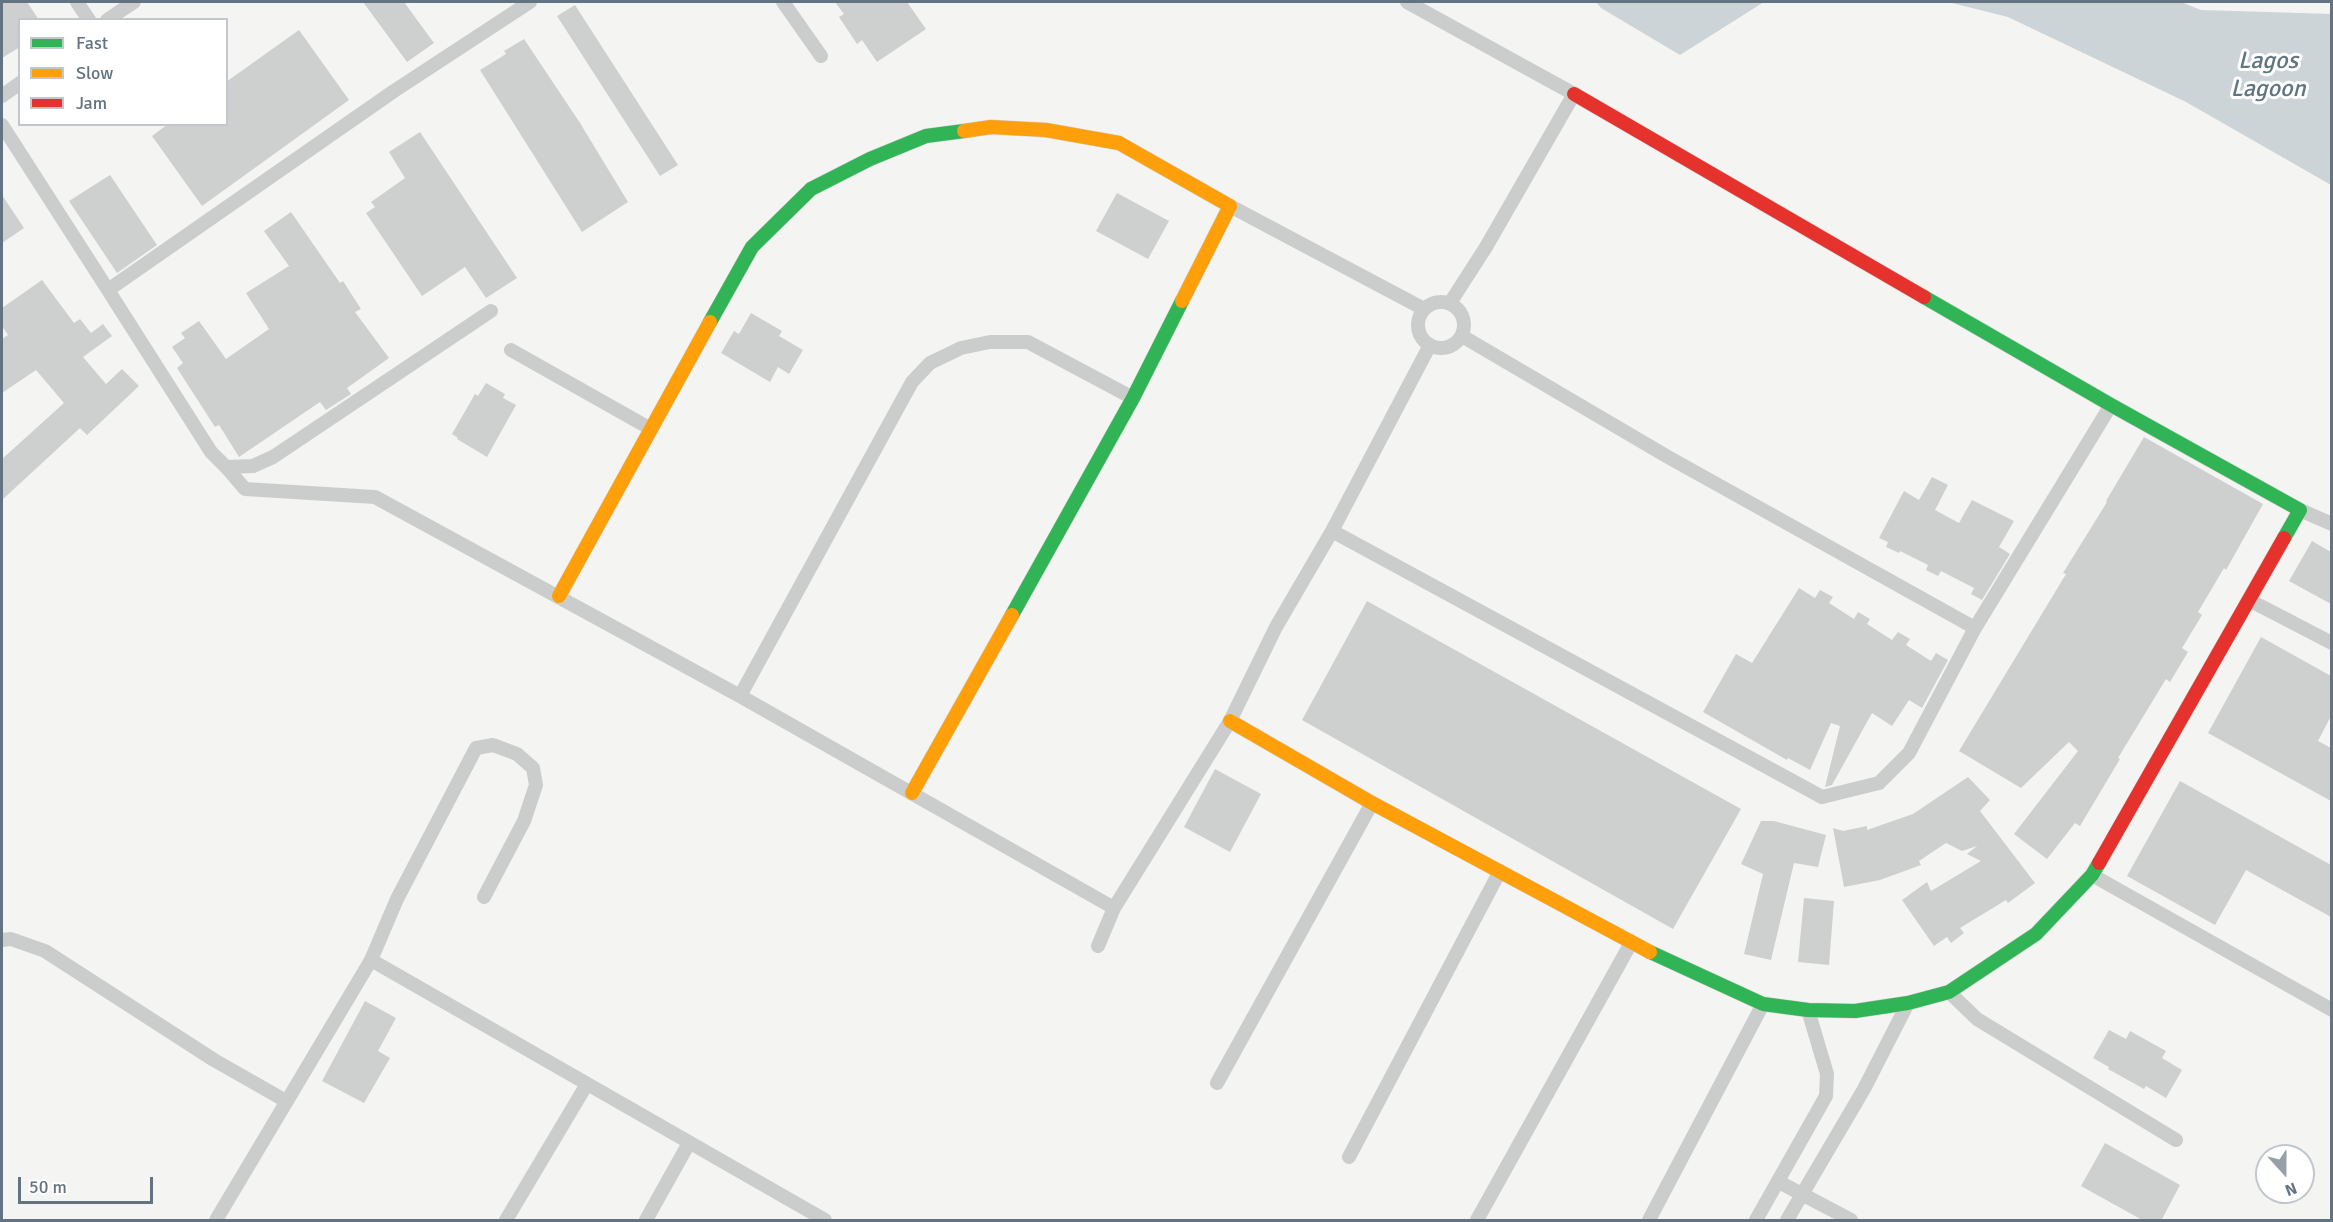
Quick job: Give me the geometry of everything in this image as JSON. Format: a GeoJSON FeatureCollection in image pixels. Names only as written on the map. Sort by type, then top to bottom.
{"type":"FeatureCollection","features":[{"type":"Feature","properties":{"kind":"street"},"geometry":{"type":"LineString","coordinates":[[76,2],[88,18]]}},
{"type":"Feature","properties":{"kind":"street"},"geometry":{"type":"LineString","coordinates":[[110,18],[134,2]]}},
{"type":"Feature","properties":{"kind":"street"},"geometry":{"type":"LineString","coordinates":[[108,290],[384,98],[530,2]]}},
{"type":"Feature","properties":{"kind":"street"},"geometry":{"type":"LineString","coordinates":[[783,2],[821,56]]}},
{"type":"Feature","properties":{"kind":"street"},"geometry":{"type":"LineString","coordinates":[[1407,2],[1574,94],[2111,405],[2300,510],[2331,524]]}},
{"type":"Feature","properties":{"kind":"street"},"geometry":{"type":"LineString","coordinates":[[2,96],[18,84]]}},
{"type":"Feature","properties":{"kind":"street"},"geometry":{"type":"LineString","coordinates":[[1450,303],[1486,247],[1574,94]]}},
{"type":"Feature","properties":{"kind":"street"},"geometry":{"type":"LineString","coordinates":[[2,125],[211,452],[245,489],[375,497],[740,696],[1113,908]]}},
{"type":"Feature","properties":{"kind":"street"},"geometry":{"type":"LineString","coordinates":[[559,596],[752,247],[811,189],[870,159],[926,136],[991,128],[1046,130],[1119,143],[1230,206],[1424,309]]}},
{"type":"Feature","properties":{"kind":"street"},"geometry":{"type":"LineString","coordinates":[[912,793],[1133,398],[1230,206]]}},
{"type":"Feature","properties":{"kind":"street"},"geometry":{"type":"LineString","coordinates":[[1450,303],[1458,308],[1463,317],[1465,326],[1462,336],[1448,347],[1439,348],[1430,345],[1423,340],[1418,324],[1419,316],[1432,304],[1450,303]]}},
{"type":"Feature","properties":{"kind":"street"},"geometry":{"type":"LineString","coordinates":[[226,467],[253,466],[273,457],[491,311]]}},
{"type":"Feature","properties":{"kind":"street"},"geometry":{"type":"LineString","coordinates":[[1462,336],[1668,457],[1975,628]]}},
{"type":"Feature","properties":{"kind":"street"},"geometry":{"type":"LineString","coordinates":[[740,696],[912,382],[930,363],[961,348],[990,342],[1028,342],[1133,398]]}},
{"type":"Feature","properties":{"kind":"street"},"geometry":{"type":"LineString","coordinates":[[1098,946],[1113,908],[1230,721],[1276,627],[1332,531],[1430,345]]}},
{"type":"Feature","properties":{"kind":"street"},"geometry":{"type":"LineString","coordinates":[[511,350],[651,429]]}},
{"type":"Feature","properties":{"kind":"street"},"geometry":{"type":"LineString","coordinates":[[1332,531],[1822,797],[1879,783],[1909,753],[1975,628],[2111,405]]}},
{"type":"Feature","properties":{"kind":"street"},"geometry":{"type":"LineString","coordinates":[[1230,721],[1372,802],[1631,943],[1763,1004],[1808,1010],[1856,1011],[1908,1003],[1949,992],[2036,934],[2092,875],[2300,510]]}},
{"type":"Feature","properties":{"kind":"street"},"geometry":{"type":"LineString","coordinates":[[2249,600],[2331,643]]}},
{"type":"Feature","properties":{"kind":"street"},"geometry":{"type":"LineString","coordinates":[[216,1221],[371,960],[397,899],[476,748],[493,745],[517,754],[534,768],[536,784],[524,821],[484,897]]}},
{"type":"Feature","properties":{"kind":"street"},"geometry":{"type":"LineString","coordinates":[[1217,1083],[1372,802]]}},
{"type":"Feature","properties":{"kind":"street"},"geometry":{"type":"LineString","coordinates":[[1349,1157],[1500,871]]}},
{"type":"Feature","properties":{"kind":"street"},"geometry":{"type":"LineString","coordinates":[[2092,875],[2331,1010]]}},
{"type":"Feature","properties":{"kind":"street"},"geometry":{"type":"LineString","coordinates":[[2,940],[11,939],[45,951],[214,1060],[286,1101]]}},
{"type":"Feature","properties":{"kind":"street"},"geometry":{"type":"LineString","coordinates":[[1477,1221],[1631,943]]}},
{"type":"Feature","properties":{"kind":"street"},"geometry":{"type":"LineString","coordinates":[[371,960],[825,1221]]}},
{"type":"Feature","properties":{"kind":"street"},"geometry":{"type":"LineString","coordinates":[[1949,992],[1977,1019],[2176,1140]]}},
{"type":"Feature","properties":{"kind":"street"},"geometry":{"type":"LineString","coordinates":[[1787,1221],[1864,1089],[1908,1003]]}},
{"type":"Feature","properties":{"kind":"street"},"geometry":{"type":"LineString","coordinates":[[1648,1221],[1763,1004]]}},
{"type":"Feature","properties":{"kind":"street"},"geometry":{"type":"LineString","coordinates":[[1756,1221],[1826,1096],[1827,1074],[1808,1010]]}},
{"type":"Feature","properties":{"kind":"street"},"geometry":{"type":"LineString","coordinates":[[506,1221],[587,1084]]}},
{"type":"Feature","properties":{"kind":"street"},"geometry":{"type":"LineString","coordinates":[[646,1221],[689,1143]]}},
{"type":"Feature","properties":{"kind":"street"},"geometry":{"type":"LineString","coordinates":[[1779,1182],[1851,1221]]}},
{"type":"Feature","properties":{"kind":"water"},"geometry":{"type":"Polygon","coordinates":[[[1596,2],[1764,2],[1680,55],[1601,8],[1596,2]]]}},
{"type":"Feature","properties":{"kind":"water","name":"Lagos Lagoon"},"geometry":{"type":"Polygon","coordinates":[[[1948,2],[2181,2],[2201,10],[2331,14],[2331,185],[2186,102],[2008,17],[1948,2]]]}},
{"type":"Feature","properties":{"kind":"building"},"geometry":{"type":"Polygon","coordinates":[[[2,2],[27,2],[38,18],[18,18],[18,48],[2,58],[2,2]]]}},
{"type":"Feature","properties":{"kind":"building"},"geometry":{"type":"Polygon","coordinates":[[[363,2],[404,2],[434,43],[407,62],[363,2]]]}},
{"type":"Feature","properties":{"kind":"building"},"geometry":{"type":"Polygon","coordinates":[[[835,2],[907,2],[926,29],[877,62],[862,40],[857,44],[839,17],[844,14],[835,2]]]}},
{"type":"Feature","properties":{"kind":"building"},"geometry":{"type":"Polygon","coordinates":[[[575,5],[678,165],[660,176],[557,16],[575,5]]]}},
{"type":"Feature","properties":{"kind":"building"},"geometry":{"type":"Polygon","coordinates":[[[299,30],[349,100],[202,206],[152,136],[165,126],[228,126],[228,81],[299,30]]]}},
{"type":"Feature","properties":{"kind":"building"},"geometry":{"type":"Polygon","coordinates":[[[524,39],[580,123],[628,202],[582,232],[480,70],[506,54],[504,51],[524,39]]]}},
{"type":"Feature","properties":{"kind":"building"},"geometry":{"type":"Polygon","coordinates":[[[420,132],[517,278],[486,298],[465,267],[422,296],[366,213],[375,207],[371,202],[405,178],[389,152],[420,132]]]}},
{"type":"Feature","properties":{"kind":"building"},"geometry":{"type":"Polygon","coordinates":[[[110,175],[157,245],[117,273],[69,201],[110,175]]]}},
{"type":"Feature","properties":{"kind":"building"},"geometry":{"type":"Polygon","coordinates":[[[1117,193],[1169,221],[1148,259],[1096,231],[1117,193]]]}},
{"type":"Feature","properties":{"kind":"building"},"geometry":{"type":"Polygon","coordinates":[[[2,195],[24,228],[2,243],[2,195]]]}},
{"type":"Feature","properties":{"kind":"building"},"geometry":{"type":"Polygon","coordinates":[[[291,212],[340,283],[343,281],[361,309],[355,312],[389,358],[347,388],[351,394],[326,410],[320,402],[239,457],[219,425],[215,427],[177,368],[183,363],[172,347],[185,338],[181,333],[199,321],[226,359],[269,329],[246,293],[289,266],[264,231],[291,212]]]}},
{"type":"Feature","properties":{"kind":"building"},"geometry":{"type":"Polygon","coordinates":[[[42,280],[74,323],[80,319],[91,333],[103,324],[112,336],[83,357],[106,384],[122,369],[139,386],[87,435],[80,428],[2,500],[2,459],[64,403],[36,370],[2,393],[2,339],[8,335],[2,326],[2,308],[42,280]]]}},
{"type":"Feature","properties":{"kind":"building"},"geometry":{"type":"Polygon","coordinates":[[[751,313],[782,331],[779,336],[803,350],[789,374],[778,367],[770,382],[721,353],[734,331],[739,334],[751,313]]]}},
{"type":"Feature","properties":{"kind":"building"},"geometry":{"type":"Polygon","coordinates":[[[486,383],[505,394],[503,398],[516,405],[487,457],[452,434],[475,394],[478,396],[486,383]]]}},
{"type":"Feature","properties":{"kind":"building"},"geometry":{"type":"Polygon","coordinates":[[[2144,437],[2263,504],[2226,570],[2224,568],[2198,612],[2202,615],[2182,648],[2188,652],[2170,682],[2166,679],[2080,826],[2075,823],[2047,859],[2014,834],[2078,751],[2069,742],[2021,788],[1959,751],[2066,574],[2063,573],[2144,437]]]}},
{"type":"Feature","properties":{"kind":"building"},"geometry":{"type":"Polygon","coordinates":[[[1932,477],[1948,485],[1935,510],[1959,523],[1972,500],[2014,521],[1999,547],[2010,554],[1982,600],[1971,594],[1974,588],[1941,571],[1938,576],[1926,570],[1928,565],[1900,551],[1899,553],[1886,547],[1888,542],[1879,538],[1904,491],[1919,500],[1932,477]]]}},
{"type":"Feature","properties":{"kind":"building"},"geometry":{"type":"Polygon","coordinates":[[[2312,541],[2331,552],[2331,604],[2289,581],[2312,541]]]}},
{"type":"Feature","properties":{"kind":"building"},"geometry":{"type":"Polygon","coordinates":[[[1799,588],[1815,598],[1820,590],[1833,597],[1829,603],[1854,619],[1858,612],[1870,619],[1867,624],[1892,640],[1898,632],[1910,639],[1906,645],[1931,661],[1936,653],[1948,660],[1922,708],[1909,700],[1892,726],[1872,713],[1832,785],[1825,787],[1840,726],[1831,723],[1810,770],[1788,758],[1787,760],[1703,712],[1736,654],[1752,663],[1799,588]]]}},
{"type":"Feature","properties":{"kind":"building"},"geometry":{"type":"Polygon","coordinates":[[[1367,601],[1741,809],[1673,929],[1302,720],[1367,601]]]}},
{"type":"Feature","properties":{"kind":"building"},"geometry":{"type":"Polygon","coordinates":[[[2261,637],[2331,676],[2331,716],[2318,741],[2331,748],[2331,801],[2208,733],[2261,637]]]}},
{"type":"Feature","properties":{"kind":"building"},"geometry":{"type":"Polygon","coordinates":[[[1215,769],[1261,794],[1230,852],[1184,827],[1215,769]]]}},
{"type":"Feature","properties":{"kind":"building"},"geometry":{"type":"Polygon","coordinates":[[[1968,777],[1990,800],[1980,811],[2035,883],[2008,903],[2006,900],[1960,928],[1964,933],[1951,943],[1947,937],[1934,946],[1902,900],[1927,882],[1931,891],[1981,861],[1967,854],[1977,846],[1962,851],[1946,843],[1919,861],[1921,865],[1880,880],[1844,887],[1833,828],[1843,831],[1867,826],[1867,830],[1913,814],[1968,777]]]}},
{"type":"Feature","properties":{"kind":"building"},"geometry":{"type":"Polygon","coordinates":[[[2180,781],[2331,865],[2331,917],[2246,870],[2215,925],[2127,876],[2180,781]]]}},
{"type":"Feature","properties":{"kind":"building"},"geometry":{"type":"Polygon","coordinates":[[[1761,821],[1774,821],[1826,835],[1818,867],[1794,863],[1771,960],[1744,954],[1763,874],[1741,864],[1761,821]]]}},
{"type":"Feature","properties":{"kind":"building"},"geometry":{"type":"Polygon","coordinates":[[[1804,898],[1834,901],[1829,965],[1798,962],[1804,898]]]}},
{"type":"Feature","properties":{"kind":"building"},"geometry":{"type":"Polygon","coordinates":[[[365,1001],[396,1018],[378,1051],[390,1058],[364,1103],[322,1081],[365,1001]]]}},
{"type":"Feature","properties":{"kind":"building"},"geometry":{"type":"Polygon","coordinates":[[[2109,1030],[2126,1039],[2130,1031],[2166,1051],[2162,1058],[2182,1070],[2166,1098],[2146,1086],[2144,1089],[2093,1058],[2109,1030]]]}},
{"type":"Feature","properties":{"kind":"building"},"geometry":{"type":"Polygon","coordinates":[[[2105,1143],[2180,1185],[2161,1221],[2144,1221],[2081,1186],[2105,1143]]]}},
{"type":"Feature","properties":{"kind":"traffic: fast"},"geometry":{"type":"LineString","coordinates":[[710,322],[752,247],[811,189],[870,159],[926,136],[964,131]]}},
{"type":"Feature","properties":{"kind":"traffic: fast"},"geometry":{"type":"LineString","coordinates":[[1924,297],[2300,510],[2284,538]]}},
{"type":"Feature","properties":{"kind":"traffic: fast"},"geometry":{"type":"LineString","coordinates":[[1012,615],[1133,398],[1182,301]]}},
{"type":"Feature","properties":{"kind":"traffic: fast"},"geometry":{"type":"LineString","coordinates":[[1650,952],[1763,1004],[1808,1010],[1855,1011],[1908,1003],[1949,992],[2036,934],[2092,875],[2099,863]]}},
{"type":"Feature","properties":{"kind":"traffic: slow"},"geometry":{"type":"LineString","coordinates":[[964,131],[991,127],[1046,130],[1119,143],[1230,206],[1182,301]]}},
{"type":"Feature","properties":{"kind":"traffic: slow"},"geometry":{"type":"LineString","coordinates":[[559,596],[710,322]]}},
{"type":"Feature","properties":{"kind":"traffic: slow"},"geometry":{"type":"LineString","coordinates":[[912,793],[1012,615]]}},
{"type":"Feature","properties":{"kind":"traffic: slow"},"geometry":{"type":"LineString","coordinates":[[1230,721],[1372,803],[1650,952]]}},
{"type":"Feature","properties":{"kind":"traffic: jam"},"geometry":{"type":"LineString","coordinates":[[1574,94],[1924,297]]}},
{"type":"Feature","properties":{"kind":"traffic: jam"},"geometry":{"type":"LineString","coordinates":[[2099,863],[2284,538]]}}]}
